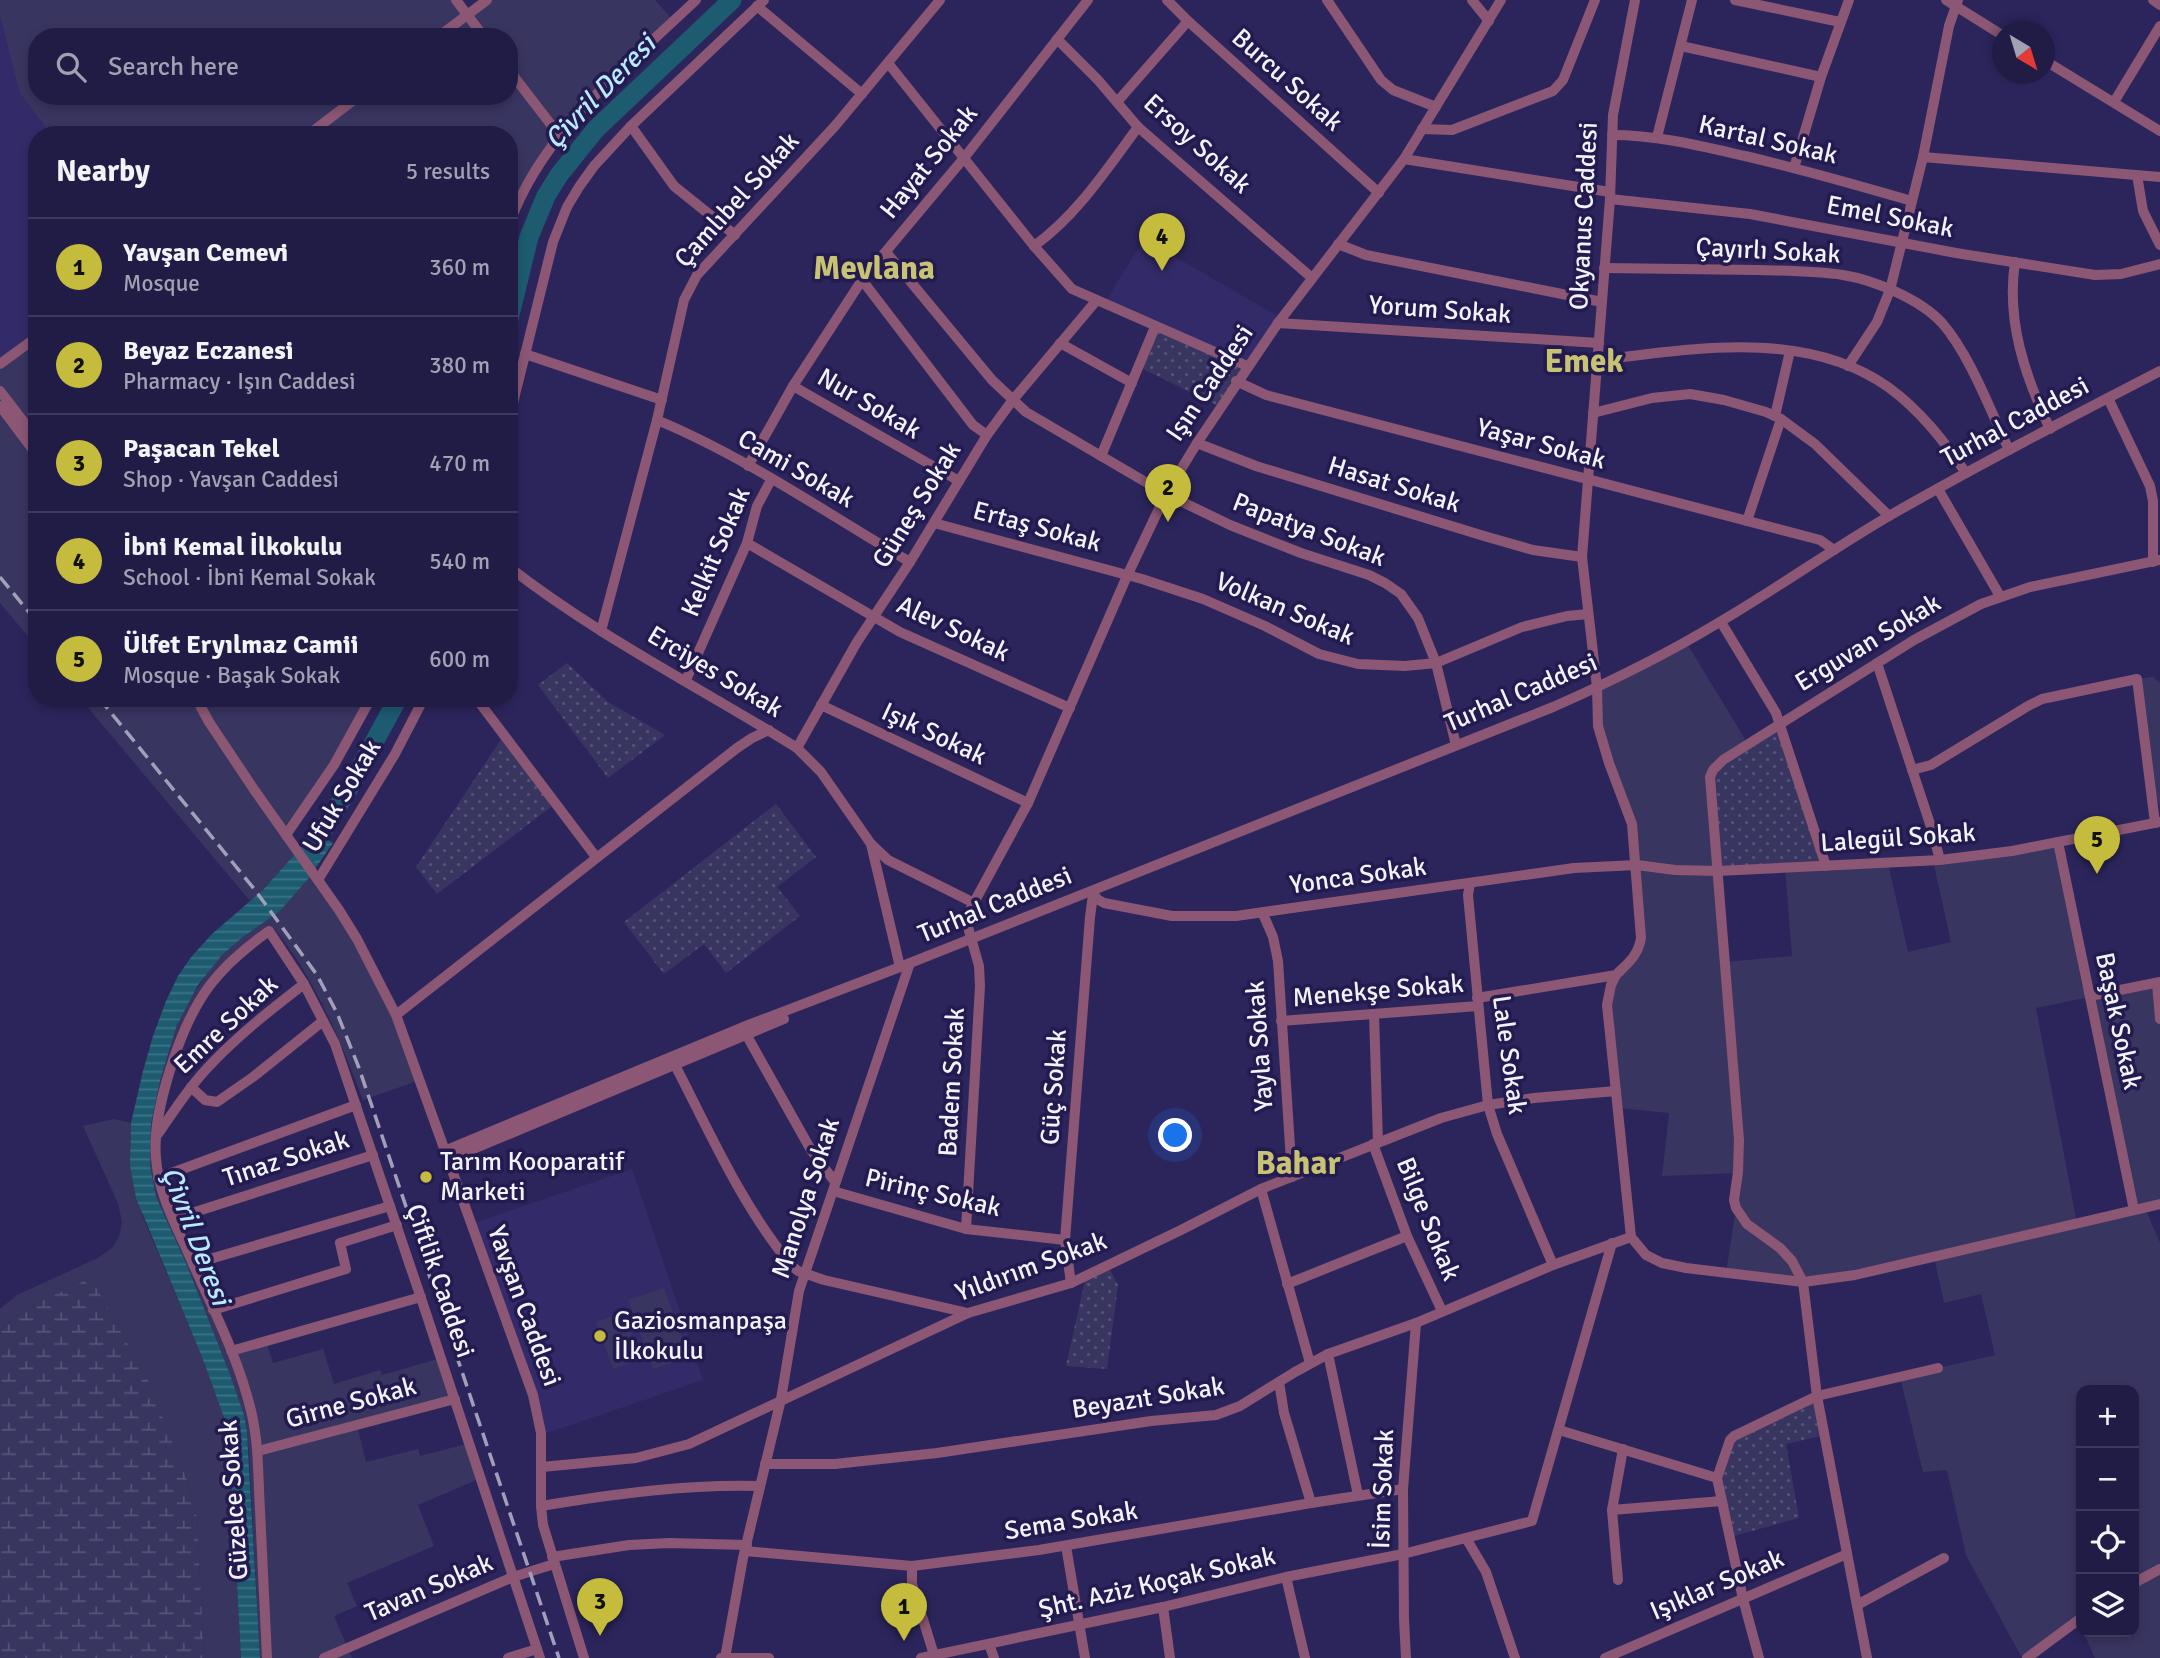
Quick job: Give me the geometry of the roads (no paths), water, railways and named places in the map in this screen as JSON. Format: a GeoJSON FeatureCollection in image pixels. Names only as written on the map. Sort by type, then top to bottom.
{"type":"FeatureCollection","features":[{"type":"Feature","properties":{"kind":"street"},"geometry":{"type":"LineString","coordinates":[[456,0],[477,28]]}},
{"type":"Feature","properties":{"kind":"street"},"geometry":{"type":"LineString","coordinates":[[450,28],[487,0]]}},
{"type":"Feature","properties":{"kind":"street"},"geometry":{"type":"LineString","coordinates":[[518,204],[526,185],[559,135],[696,0]]}},
{"type":"Feature","properties":{"kind":"street","name":"Çamlıbel Sokak"},"geometry":{"type":"LineString","coordinates":[[601,631],[657,420],[684,300],[690,286],[697,275],[862,94],[940,0]]}},
{"type":"Feature","properties":{"kind":"street","name":"Hayat Sokak"},"geometry":{"type":"LineString","coordinates":[[748,466],[793,386],[862,280],[964,158],[1088,0]]}},
{"type":"Feature","properties":{"kind":"street","name":"Burcu Sokak"},"geometry":{"type":"LineString","coordinates":[[1167,0],[1379,192]]}},
{"type":"Feature","properties":{"kind":"street"},"geometry":{"type":"LineString","coordinates":[[1327,0],[1381,80],[1393,90],[1436,107]]}},
{"type":"Feature","properties":{"kind":"street"},"geometry":{"type":"LineString","coordinates":[[1472,0],[1489,21]]}},
{"type":"Feature","properties":{"kind":"street","name":"Işın Caddesi"},"geometry":{"type":"LineString","coordinates":[[971,939],[968,920],[974,903],[1028,803],[1127,576],[1166,495],[1236,381],[1404,159],[1502,0]]}},
{"type":"Feature","properties":{"kind":"street"},"geometry":{"type":"LineString","coordinates":[[1422,129],[1452,130],[1546,95],[1557,88],[1563,80],[1595,0]]}},
{"type":"Feature","properties":{"kind":"street","name":"Okyanus Caddesi"},"geometry":{"type":"LineString","coordinates":[[1597,687],[1582,557],[1610,195],[1612,135],[1616,93],[1635,0]]}},
{"type":"Feature","properties":{"kind":"street"},"geometry":{"type":"LineString","coordinates":[[1657,138],[1692,0]]}},
{"type":"Feature","properties":{"kind":"street"},"geometry":{"type":"LineString","coordinates":[[1735,0],[1840,22]]}},
{"type":"Feature","properties":{"kind":"street"},"geometry":{"type":"LineString","coordinates":[[1794,168],[1821,77],[1849,0]]}},
{"type":"Feature","properties":{"kind":"street"},"geometry":{"type":"LineString","coordinates":[[2153,0],[2160,5]]}},
{"type":"Feature","properties":{"kind":"street"},"geometry":{"type":"LineString","coordinates":[[1848,366],[1877,322],[1890,290],[1923,157],[1953,2],[1992,28]]}},
{"type":"Feature","properties":{"kind":"street"},"geometry":{"type":"LineString","coordinates":[[518,382],[552,242],[567,206],[594,166],[631,127],[760,3],[784,31],[862,94]]}},
{"type":"Feature","properties":{"kind":"street"},"geometry":{"type":"LineString","coordinates":[[1117,102],[1188,21]]}},
{"type":"Feature","properties":{"kind":"street"},"geometry":{"type":"LineString","coordinates":[[2114,102],[2160,26]]}},
{"type":"Feature","properties":{"kind":"street","name":"Ersoy Sokak"},"geometry":{"type":"LineString","coordinates":[[1057,38],[1138,127],[1312,278]]}},
{"type":"Feature","properties":{"kind":"street"},"geometry":{"type":"LineString","coordinates":[[1681,46],[1821,77]]}},
{"type":"Feature","properties":{"kind":"street"},"geometry":{"type":"LineString","coordinates":[[888,63],[1034,246],[1072,289],[1247,366]]}},
{"type":"Feature","properties":{"kind":"street"},"geometry":{"type":"LineString","coordinates":[[2055,66],[2160,131]]}},
{"type":"Feature","properties":{"kind":"street"},"geometry":{"type":"LineString","coordinates":[[518,81],[559,135]]}},
{"type":"Feature","properties":{"kind":"street"},"geometry":{"type":"LineString","coordinates":[[320,126],[347,105]]}},
{"type":"Feature","properties":{"kind":"street"},"geometry":{"type":"LineString","coordinates":[[631,127],[674,186],[734,235]]}},
{"type":"Feature","properties":{"kind":"street"},"geometry":{"type":"LineString","coordinates":[[1034,246],[1049,235],[1088,193],[1138,127]]}},
{"type":"Feature","properties":{"kind":"street","name":"Kartal Sokak"},"geometry":{"type":"LineString","coordinates":[[1612,135],[1657,138],[1794,168],[1912,201]]}},
{"type":"Feature","properties":{"kind":"street"},"geometry":{"type":"LineString","coordinates":[[1923,157],[2160,177]]}},
{"type":"Feature","properties":{"kind":"street","name":"Emel Sokak"},"geometry":{"type":"LineString","coordinates":[[1404,159],[1610,195],[1750,214],[2015,262],[2104,275],[2160,264]]}},
{"type":"Feature","properties":{"kind":"street"},"geometry":{"type":"LineString","coordinates":[[2137,175],[2143,211],[2160,244]]}},
{"type":"Feature","properties":{"kind":"street"},"geometry":{"type":"LineString","coordinates":[[1338,244],[1366,255],[1602,302]]}},
{"type":"Feature","properties":{"kind":"street","name":"Papatya Sokak"},"geometry":{"type":"LineString","coordinates":[[886,252],[992,380],[1012,401],[1045,424],[1166,495],[1230,525],[1301,553],[1369,575],[1393,587],[1407,600],[1418,618],[1436,663],[1456,745]]}},
{"type":"Feature","properties":{"kind":"street"},"geometry":{"type":"LineString","coordinates":[[2015,262],[2011,293],[2019,347],[2034,396],[2050,429]]}},
{"type":"Feature","properties":{"kind":"street","name":"Çayırlı Sokak"},"geometry":{"type":"LineString","coordinates":[[1604,268],[1807,272],[1845,275],[1890,290],[1931,313],[1948,331],[1966,359],[2009,450]]}},
{"type":"Feature","properties":{"kind":"street"},"geometry":{"type":"LineString","coordinates":[[862,280],[973,425],[987,435]]}},
{"type":"Feature","properties":{"kind":"street","name":"Güneş Sokak"},"geometry":{"type":"LineString","coordinates":[[797,748],[872,617],[934,523],[987,435],[1096,301]]}},
{"type":"Feature","properties":{"kind":"street","name":"Yorum Sokak"},"geometry":{"type":"LineString","coordinates":[[1278,323],[1599,343]]}},
{"type":"Feature","properties":{"kind":"street"},"geometry":{"type":"LineString","coordinates":[[1101,456],[1155,327]]}},
{"type":"Feature","properties":{"kind":"street"},"geometry":{"type":"LineString","coordinates":[[1060,343],[1132,383]]}},
{"type":"Feature","properties":{"kind":"street"},"geometry":{"type":"LineString","coordinates":[[0,364],[28,344]]}},
{"type":"Feature","properties":{"kind":"street"},"geometry":{"type":"LineString","coordinates":[[1598,360],[1712,349],[1753,348],[1818,356],[1868,374],[1903,398],[1929,425],[1966,473]]}},
{"type":"Feature","properties":{"kind":"street"},"geometry":{"type":"LineString","coordinates":[[1747,521],[1778,418],[1790,351]]}},
{"type":"Feature","properties":{"kind":"street"},"geometry":{"type":"LineString","coordinates":[[525,354],[662,400]]}},
{"type":"Feature","properties":{"kind":"street","name":"Turhal Caddesi"},"geometry":{"type":"LineString","coordinates":[[446,1156],[706,1042],[1093,893],[1597,687],[1721,622],[1889,516],[1937,489],[2160,371]]}},
{"type":"Feature","properties":{"kind":"street","name":"Yaşar Sokak"},"geometry":{"type":"LineString","coordinates":[[1236,381],[1266,395],[1819,540],[1834,550]]}},
{"type":"Feature","properties":{"kind":"street","name":"Nur Sokak"},"geometry":{"type":"LineString","coordinates":[[793,386],[959,481]]}},
{"type":"Feature","properties":{"kind":"street"},"geometry":{"type":"LineString","coordinates":[[0,391],[28,427]]}},
{"type":"Feature","properties":{"kind":"street"},"geometry":{"type":"LineString","coordinates":[[1593,413],[1652,398],[1690,394],[1724,400],[1778,418],[1815,444],[1889,516]]}},
{"type":"Feature","properties":{"kind":"street"},"geometry":{"type":"LineString","coordinates":[[2108,398],[2150,486],[2156,561]]}},
{"type":"Feature","properties":{"kind":"street"},"geometry":{"type":"LineString","coordinates":[[0,406],[28,443]]}},
{"type":"Feature","properties":{"kind":"street","name":"Cami Sokak"},"geometry":{"type":"LineString","coordinates":[[657,420],[748,466],[909,562]]}},
{"type":"Feature","properties":{"kind":"street","name":"Hasat Sokak"},"geometry":{"type":"LineString","coordinates":[[1196,443],[1256,466],[1472,533],[1533,550],[1582,557]]}},
{"type":"Feature","properties":{"kind":"street","name":"Kelkit Sokak"},"geometry":{"type":"LineString","coordinates":[[686,680],[747,543],[757,506],[771,480]]}},
{"type":"Feature","properties":{"kind":"street"},"geometry":{"type":"LineString","coordinates":[[1937,489],[2000,596]]}},
{"type":"Feature","properties":{"kind":"street","name":"Ertaş Sokak"},"geometry":{"type":"LineString","coordinates":[[934,523],[1127,576]]}},
{"type":"Feature","properties":{"kind":"street","name":"Alev Sokak"},"geometry":{"type":"LineString","coordinates":[[747,543],[872,617],[1070,708]]}},
{"type":"Feature","properties":{"kind":"street","name":"Erguvan Sokak"},"geometry":{"type":"LineString","coordinates":[[1718,872],[1710,776],[1723,760],[1947,621],[2000,596],[2030,587],[2156,561]]}},
{"type":"Feature","properties":{"kind":"street","name":"Erciyes Sokak"},"geometry":{"type":"LineString","coordinates":[[518,574],[601,631],[797,748],[821,772],[871,844],[888,860],[974,903]]}},
{"type":"Feature","properties":{"kind":"street","name":"Volkan Sokak"},"geometry":{"type":"LineString","coordinates":[[1127,576],[1203,599],[1328,657],[1381,666],[1436,663],[1522,627],[1588,614]]}},
{"type":"Feature","properties":{"kind":"street"},"geometry":{"type":"LineString","coordinates":[[1721,622],[1776,713],[1826,866]]}},
{"type":"Feature","properties":{"kind":"street"},"geometry":{"type":"LineString","coordinates":[[1877,663],[1940,860]]}},
{"type":"Feature","properties":{"kind":"street"},"geometry":{"type":"LineString","coordinates":[[1912,770],[1931,765],[2042,699],[2137,679],[2158,822]]}},
{"type":"Feature","properties":{"kind":"street"},"geometry":{"type":"LineString","coordinates":[[1597,687],[1601,736],[1629,813],[1637,865],[1640,947],[1632,961],[1616,975],[1611,985],[1608,1005],[1631,1237],[1646,1255],[1662,1263],[1686,1268],[1803,1282],[1855,1275],[2160,1204]]}},
{"type":"Feature","properties":{"kind":"street","name":"Işık Sokak"},"geometry":{"type":"LineString","coordinates":[[821,705],[1028,803]]}},
{"type":"Feature","properties":{"kind":"street"},"geometry":{"type":"LineString","coordinates":[[197,707],[209,722]]}},
{"type":"Feature","properties":{"kind":"street"},"geometry":{"type":"LineString","coordinates":[[201,707],[209,722]]}},
{"type":"Feature","properties":{"kind":"street"},"geometry":{"type":"LineString","coordinates":[[289,840],[366,707]]}},
{"type":"Feature","properties":{"kind":"street","name":"Ufuk Sokak"},"geometry":{"type":"LineString","coordinates":[[315,876],[395,754],[419,707]]}},
{"type":"Feature","properties":{"kind":"street"},"geometry":{"type":"LineString","coordinates":[[483,707],[596,857]]}},
{"type":"Feature","properties":{"kind":"street","name":"Yavşan Caddesi"},"geometry":{"type":"LineString","coordinates":[[209,722],[357,939],[396,1015],[533,1395],[541,1433],[543,1525],[584,1658]]}},
{"type":"Feature","properties":{"kind":"street"},"geometry":{"type":"LineString","coordinates":[[396,1015],[737,748],[769,730]]}},
{"type":"Feature","properties":{"kind":"street","name":"Lalegül Sokak"},"geometry":{"type":"LineString","coordinates":[[1637,865],[1718,872],[1940,860],[1976,857],[2158,822]]}},
{"type":"Feature","properties":{"kind":"street","name":"Başak Sokak"},"geometry":{"type":"LineString","coordinates":[[2058,842],[2134,1210]]}},
{"type":"Feature","properties":{"kind":"street","name":"Erciyes Sokak"},"geometry":{"type":"LineString","coordinates":[[871,844],[904,965]]}},
{"type":"Feature","properties":{"kind":"street","name":"Yonca Sokak"},"geometry":{"type":"LineString","coordinates":[[1093,893],[1104,903],[1172,916],[1207,917],[1263,914],[1323,903],[1574,868],[1637,865]]}},
{"type":"Feature","properties":{"kind":"street"},"geometry":{"type":"LineString","coordinates":[[1718,872],[1739,1140],[1734,1200],[1741,1217],[1786,1254],[1803,1282],[1817,1396],[1867,1658]]}},
{"type":"Feature","properties":{"kind":"street","name":"Lale Sokak"},"geometry":{"type":"LineString","coordinates":[[1470,883],[1468,895],[1488,1105],[1497,1134],[1553,1265]]}},
{"type":"Feature","properties":{"kind":"street","name":"Güç Sokak"},"geometry":{"type":"LineString","coordinates":[[1071,1283],[1065,1240],[1093,893]]}},
{"type":"Feature","properties":{"kind":"street","name":"Yayla Sokak"},"geometry":{"type":"LineString","coordinates":[[1263,914],[1277,948],[1292,1177]]}},
{"type":"Feature","properties":{"kind":"street","name":"Çiftlik Caddesi"},"geometry":{"type":"LineString","coordinates":[[269,932],[304,984],[335,1044],[538,1653]]}},
{"type":"Feature","properties":{"kind":"street","name":"Güzelce Sokak"},"geometry":{"type":"LineString","coordinates":[[267,1658],[258,1451],[252,1415],[231,1351],[173,1219],[158,1178],[155,1156],[156,1136],[172,1065],[190,1017],[213,980],[228,962],[269,932]]}},
{"type":"Feature","properties":{"kind":"street","name":"Badem Sokak"},"geometry":{"type":"LineString","coordinates":[[967,1229],[980,986],[979,966],[971,939]]}},
{"type":"Feature","properties":{"kind":"street","name":"Manolya Sokak"},"geometry":{"type":"LineString","coordinates":[[725,1658],[746,1548],[781,1399],[796,1304],[804,1273],[904,965]]}},
{"type":"Feature","properties":{"kind":"street","name":"Menekşe Sokak"},"geometry":{"type":"LineString","coordinates":[[1281,1021],[1478,1002],[1616,975]]}},
{"type":"Feature","properties":{"kind":"street","name":"Turhal Caddesi"},"geometry":{"type":"LineString","coordinates":[[446,1156],[747,1036],[863,982]]}},
{"type":"Feature","properties":{"kind":"street"},"geometry":{"type":"LineString","coordinates":[[2090,996],[2158,982],[2160,1019]]}},
{"type":"Feature","properties":{"kind":"street","name":"Emre Sokak"},"geometry":{"type":"LineString","coordinates":[[156,1136],[191,1087],[227,1048],[304,984]]}},
{"type":"Feature","properties":{"kind":"street","name":"Bilge Sokak"},"geometry":{"type":"LineString","coordinates":[[1374,1014],[1376,1143],[1407,1236],[1442,1311]]}},
{"type":"Feature","properties":{"kind":"street"},"geometry":{"type":"LineString","coordinates":[[191,1087],[205,1100],[217,1102],[323,1021]]}},
{"type":"Feature","properties":{"kind":"street","name":"Pirinç Sokak"},"geometry":{"type":"LineString","coordinates":[[747,1036],[834,1186],[967,1229],[1065,1240]]}},
{"type":"Feature","properties":{"kind":"street"},"geometry":{"type":"LineString","coordinates":[[675,1065],[726,1163],[764,1228],[792,1266],[824,1280],[968,1313]]}},
{"type":"Feature","properties":{"kind":"street","name":"Yıldırım Sokak"},"geometry":{"type":"LineString","coordinates":[[542,1467],[636,1458],[689,1444],[968,1313],[1071,1283],[1261,1189],[1441,1118],[1488,1105],[1616,1091]]}},
{"type":"Feature","properties":{"kind":"street"},"geometry":{"type":"LineString","coordinates":[[158,1178],[356,1105]]}},
{"type":"Feature","properties":{"kind":"street","name":"Tınaz Sokak"},"geometry":{"type":"LineString","coordinates":[[173,1219],[373,1155]]}},
{"type":"Feature","properties":{"kind":"street"},"geometry":{"type":"LineString","coordinates":[[1261,1189],[1310,1363]]}},
{"type":"Feature","properties":{"kind":"street"},"geometry":{"type":"LineString","coordinates":[[193,1264],[390,1206]]}},
{"type":"Feature","properties":{"kind":"street"},"geometry":{"type":"LineString","coordinates":[[213,1310],[345,1270],[340,1243],[397,1225]]}},
{"type":"Feature","properties":{"kind":"street"},"geometry":{"type":"LineString","coordinates":[[1287,1284],[1407,1236]]}},
{"type":"Feature","properties":{"kind":"street","name":"Beyazıt Sokak"},"geometry":{"type":"LineString","coordinates":[[765,1464],[835,1464],[937,1453],[1151,1421],[1216,1416],[1240,1406],[1328,1354],[1416,1323],[1553,1265],[1631,1237]]}},
{"type":"Feature","properties":{"kind":"street"},"geometry":{"type":"LineString","coordinates":[[1612,1243],[1559,1430],[1717,1478]]}},
{"type":"Feature","properties":{"kind":"street"},"geometry":{"type":"LineString","coordinates":[[231,1351],[421,1297]]}},
{"type":"Feature","properties":{"kind":"street","name":"İsim Sokak"},"geometry":{"type":"LineString","coordinates":[[1406,1658],[1403,1489],[1416,1323]]}},
{"type":"Feature","properties":{"kind":"street"},"geometry":{"type":"LineString","coordinates":[[1328,1354],[1358,1495]]}},
{"type":"Feature","properties":{"kind":"street"},"geometry":{"type":"LineString","coordinates":[[1759,1658],[1743,1599],[1717,1478],[1730,1440],[1817,1396],[1938,1368]]}},
{"type":"Feature","properties":{"kind":"street"},"geometry":{"type":"LineString","coordinates":[[1279,1382],[1284,1413],[1311,1503]]}},
{"type":"Feature","properties":{"kind":"street","name":"Girne Sokak"},"geometry":{"type":"LineString","coordinates":[[258,1451],[455,1399]]}},
{"type":"Feature","properties":{"kind":"street","name":"Şht. Aziz Koçak Sokak"},"geometry":{"type":"LineString","coordinates":[[921,1658],[1163,1607],[1532,1521],[1559,1430]]}},
{"type":"Feature","properties":{"kind":"street"},"geometry":{"type":"LineString","coordinates":[[1618,1580],[1612,1510],[1623,1449]]}},
{"type":"Feature","properties":{"kind":"street"},"geometry":{"type":"LineString","coordinates":[[541,1506],[654,1491],[721,1485],[760,1486]]}},
{"type":"Feature","properties":{"kind":"street","name":"Sema Sokak"},"geometry":{"type":"LineString","coordinates":[[553,1561],[629,1545],[670,1543],[746,1548],[912,1566],[983,1559],[1066,1546],[1403,1489]]}},
{"type":"Feature","properties":{"kind":"street"},"geometry":{"type":"LineString","coordinates":[[1612,1510],[1722,1501]]}},
{"type":"Feature","properties":{"kind":"street"},"geometry":{"type":"LineString","coordinates":[[1466,1538],[1486,1572],[1515,1658]]}},
{"type":"Feature","properties":{"kind":"street"},"geometry":{"type":"LineString","coordinates":[[1066,1546],[1085,1658]]}},
{"type":"Feature","properties":{"kind":"street","name":"Işıklar Sokak"},"geometry":{"type":"LineString","coordinates":[[1605,1658],[1847,1554]]}},
{"type":"Feature","properties":{"kind":"street"},"geometry":{"type":"LineString","coordinates":[[1857,1605],[1944,1558]]}},
{"type":"Feature","properties":{"kind":"street","name":"Tavan Sokak"},"geometry":{"type":"LineString","coordinates":[[324,1658],[553,1561]]}},
{"type":"Feature","properties":{"kind":"street"},"geometry":{"type":"LineString","coordinates":[[912,1566],[912,1584],[934,1657]]}},
{"type":"Feature","properties":{"kind":"street"},"geometry":{"type":"LineString","coordinates":[[2139,1580],[2160,1569]]}},
{"type":"Feature","properties":{"kind":"street"},"geometry":{"type":"LineString","coordinates":[[1286,1577],[1305,1658]]}},
{"type":"Feature","properties":{"kind":"street"},"geometry":{"type":"LineString","coordinates":[[1163,1607],[1170,1658]]}},
{"type":"Feature","properties":{"kind":"street"},"geometry":{"type":"LineString","coordinates":[[2026,1658],[2076,1622]]}},
{"type":"Feature","properties":{"kind":"street"},"geometry":{"type":"LineString","coordinates":[[989,1644],[994,1658]]}},
{"type":"Feature","properties":{"kind":"street"},"geometry":{"type":"LineString","coordinates":[[508,1658],[538,1653]]}},
{"type":"Feature","properties":{"kind":"street"},"geometry":{"type":"LineString","coordinates":[[718,1658],[769,1658]]}},
{"type":"Feature","properties":{"kind":"water"},"geometry":{"type":"Polygon","coordinates":[[[315,831],[333,843],[308,879],[280,911],[222,955],[198,985],[177,1025],[161,1077],[151,1123],[150,1165],[156,1197],[186,1263],[244,1415],[260,1658],[241,1658],[230,1456],[225,1420],[136,1198],[130,1165],[131,1123],[153,1036],[178,976],[212,934],[263,890],[315,831]]]}},
{"type":"Feature","properties":{"kind":"waterway","name":"Çivril Deresi"},"geometry":{"type":"LineString","coordinates":[[518,282],[529,237],[546,196],[559,175],[596,129],[732,0]]}},
{"type":"Feature","properties":{"kind":"waterway","name":"Çivril Deresi"},"geometry":{"type":"LineString","coordinates":[[308,855],[352,783],[393,707]]}},
{"type":"Feature","properties":{"kind":"railway"},"geometry":{"type":"LineString","coordinates":[[0,577],[28,611]]}},
{"type":"Feature","properties":{"kind":"railway"},"geometry":{"type":"LineString","coordinates":[[106,707],[255,890],[317,975],[337,1013],[359,1068],[559,1658]]}},
{"type":"Feature","properties":{"kind":"place","name":"İbni Kemal İlkokulu"},"geometry":{"type":"Point","coordinates":[1162,271]}},
{"type":"Feature","properties":{"kind":"place","name":"Beyaz Eczanesi"},"geometry":{"type":"Point","coordinates":[1168,522]}},
{"type":"Feature","properties":{"kind":"place","name":"Ülfet Eryılmaz Camii"},"geometry":{"type":"Point","coordinates":[2097,874]}},
{"type":"Feature","properties":{"kind":"place","name":"Tarım Kooparatif Marketi"},"geometry":{"type":"Point","coordinates":[426,1177]}},
{"type":"Feature","properties":{"kind":"place","name":"Gaziosmanpaşa İlkokulu"},"geometry":{"type":"Point","coordinates":[600,1336]}},
{"type":"Feature","properties":{"kind":"place","name":"Paşacan Tekel"},"geometry":{"type":"Point","coordinates":[600,1636]}},
{"type":"Feature","properties":{"kind":"place","name":"Yavşan Cemevi"},"geometry":{"type":"Point","coordinates":[904,1641]}},
{"type":"Feature","properties":{"kind":"district","name":"Mevlana"},"geometry":{"type":"Point","coordinates":[874,268]}},
{"type":"Feature","properties":{"kind":"district","name":"Emek"},"geometry":{"type":"Point","coordinates":[1584,361]}},
{"type":"Feature","properties":{"kind":"district","name":"Bahar"},"geometry":{"type":"Point","coordinates":[1298,1163]}}]}
